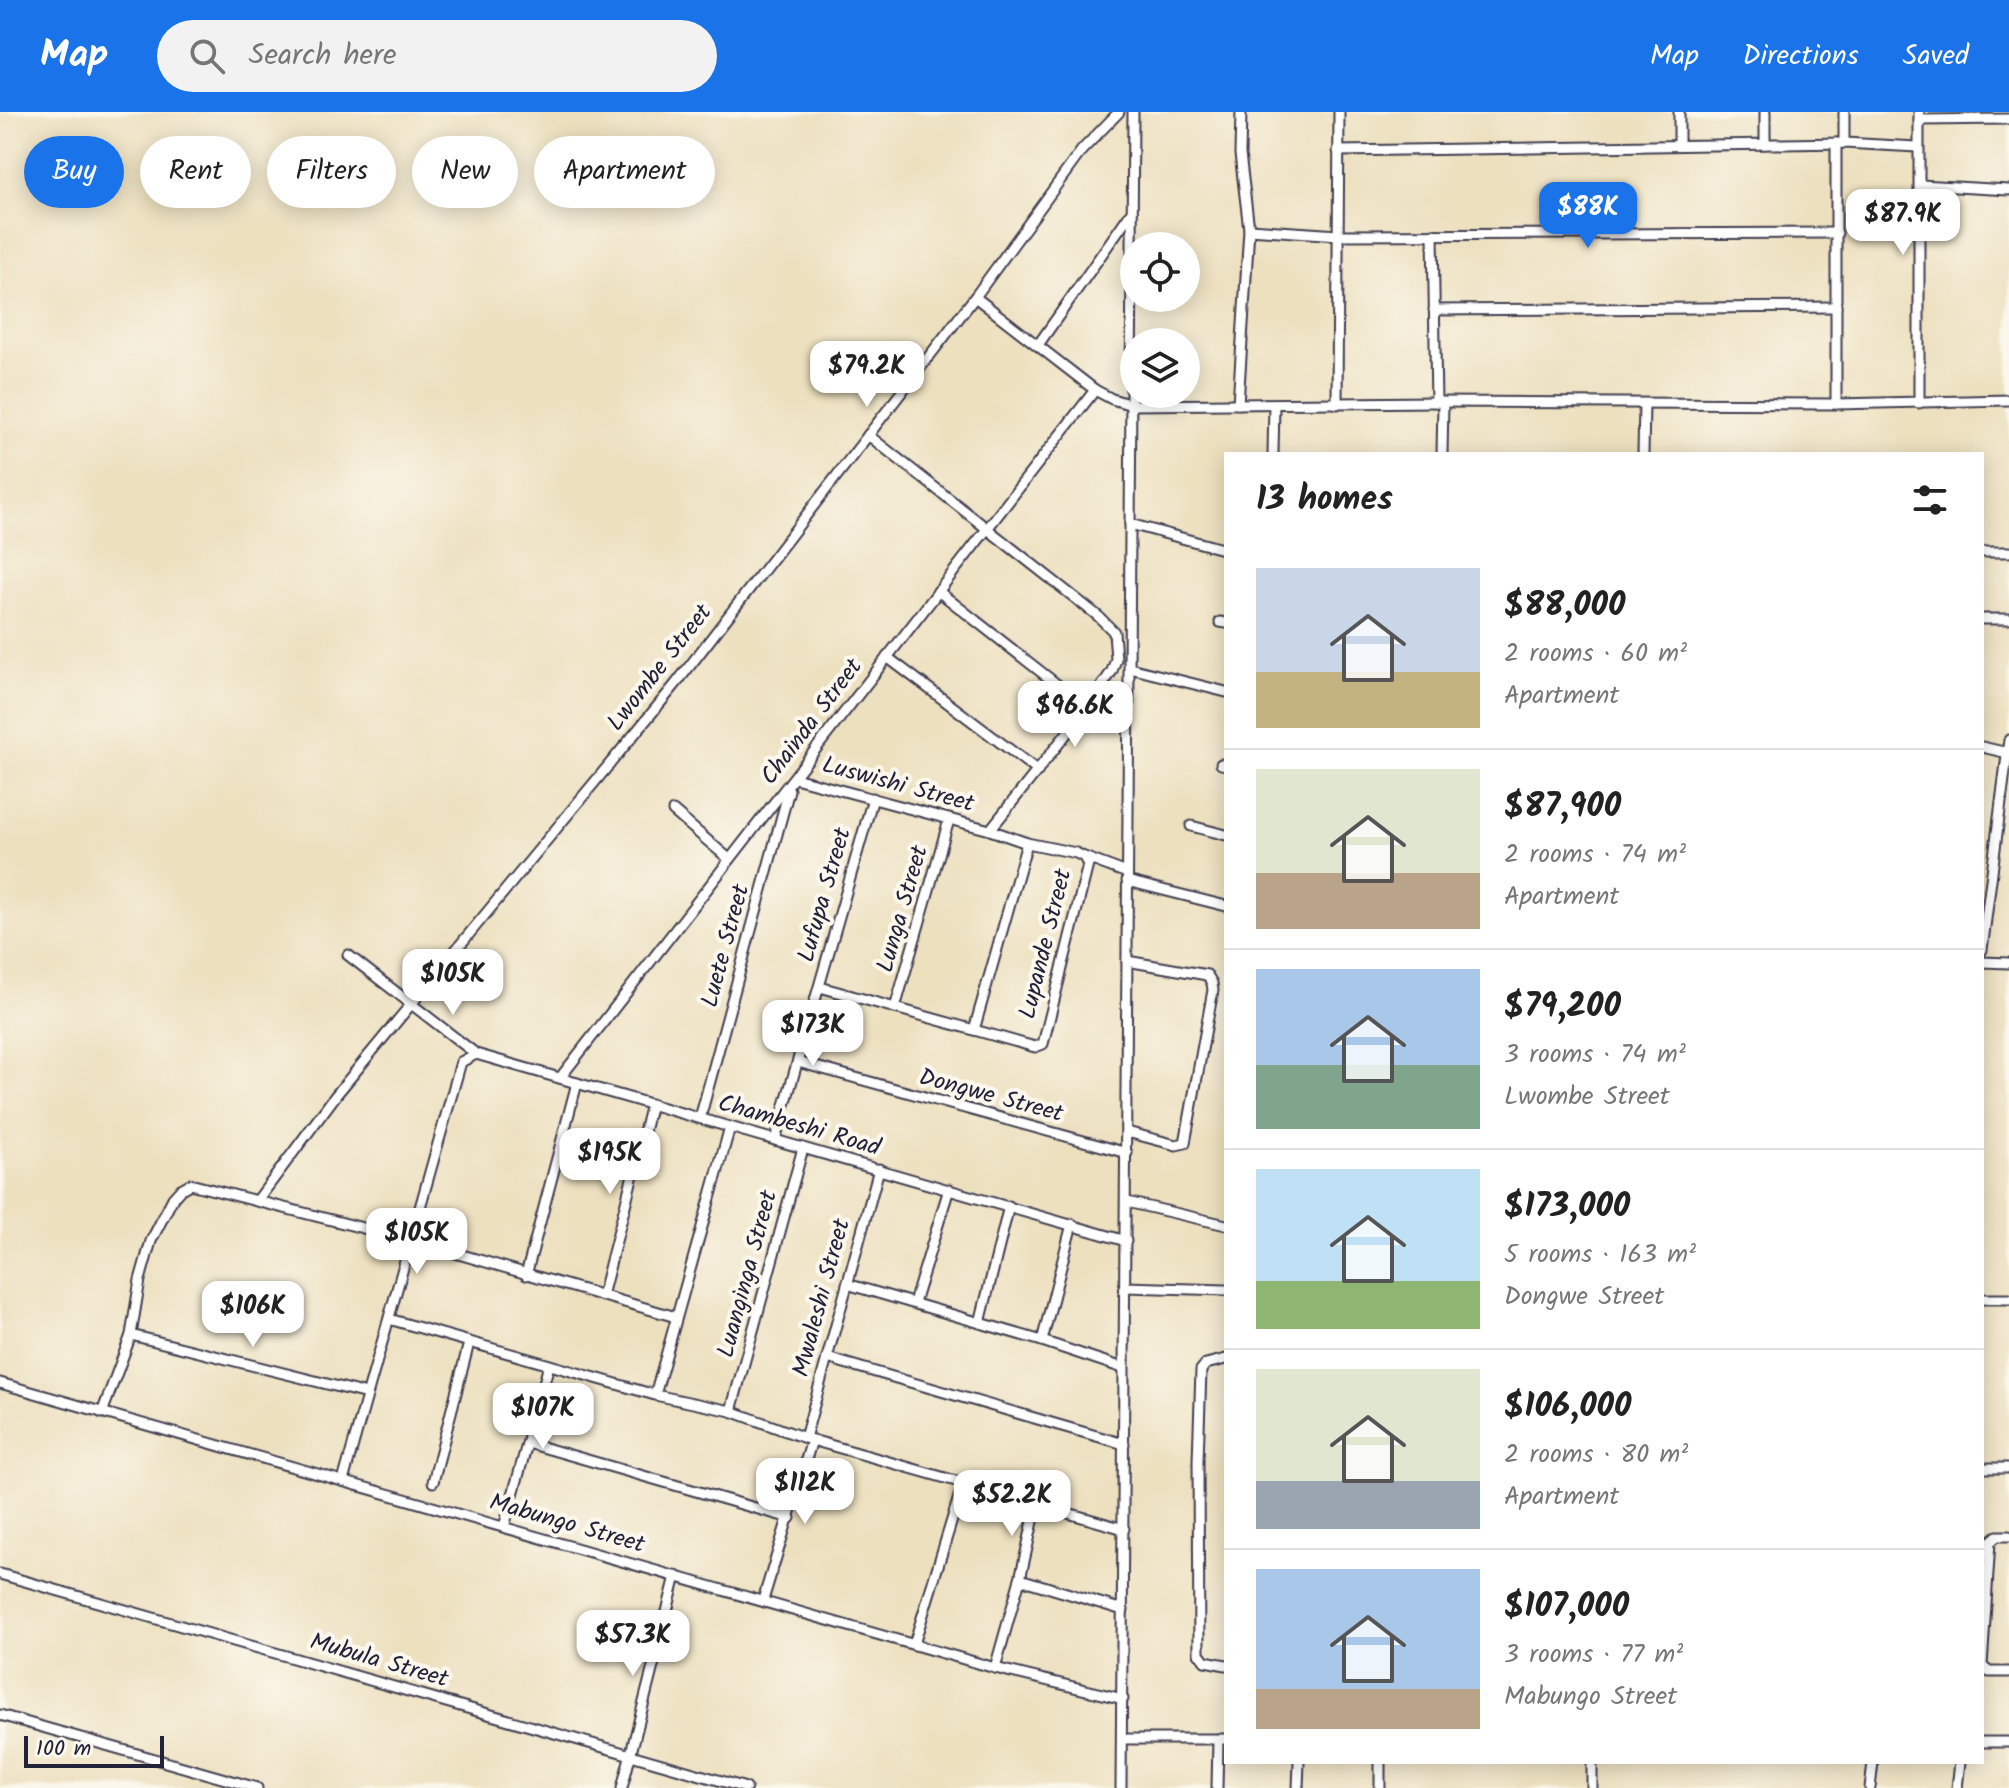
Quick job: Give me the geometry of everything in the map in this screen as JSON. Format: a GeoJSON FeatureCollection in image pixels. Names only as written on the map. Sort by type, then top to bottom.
{"type":"FeatureCollection","features":[{"type":"Feature","properties":{"kind":"street","name":"Lwombe Street"},"geometry":{"type":"LineString","coordinates":[[257,1201],[336,1095],[675,685],[975,297],[1082,150],[1119,112]]}},
{"type":"Feature","properties":{"kind":"street"},"geometry":{"type":"LineString","coordinates":[[1132,328],[1133,112]]}},
{"type":"Feature","properties":{"kind":"street"},"geometry":{"type":"LineString","coordinates":[[1238,404],[1249,229],[1240,154],[1241,112]]}},
{"type":"Feature","properties":{"kind":"street"},"geometry":{"type":"LineString","coordinates":[[1337,404],[1339,112]]}},
{"type":"Feature","properties":{"kind":"street"},"geometry":{"type":"LineString","coordinates":[[1679,112],[1679,145]]}},
{"type":"Feature","properties":{"kind":"street"},"geometry":{"type":"LineString","coordinates":[[1765,112],[1765,144]]}},
{"type":"Feature","properties":{"kind":"street"},"geometry":{"type":"LineString","coordinates":[[1836,404],[1837,233],[1844,112]]}},
{"type":"Feature","properties":{"kind":"street"},"geometry":{"type":"LineString","coordinates":[[1919,403],[1919,116],[2009,119]]}},
{"type":"Feature","properties":{"kind":"street"},"geometry":{"type":"LineString","coordinates":[[1338,151],[1840,143],[1917,147]]}},
{"type":"Feature","properties":{"kind":"street"},"geometry":{"type":"LineString","coordinates":[[1920,185],[2009,190]]}},
{"type":"Feature","properties":{"kind":"street"},"geometry":{"type":"LineString","coordinates":[[1038,345],[1132,211]]}},
{"type":"Feature","properties":{"kind":"street"},"geometry":{"type":"LineString","coordinates":[[1249,229],[1339,235],[1837,233]]}},
{"type":"Feature","properties":{"kind":"street"},"geometry":{"type":"LineString","coordinates":[[1433,234],[1442,452]]}},
{"type":"Feature","properties":{"kind":"street"},"geometry":{"type":"LineString","coordinates":[[975,297],[1095,390],[1120,401]]}},
{"type":"Feature","properties":{"kind":"street"},"geometry":{"type":"LineString","coordinates":[[1434,310],[1836,307]]}},
{"type":"Feature","properties":{"kind":"street","name":"Chainda Street"},"geometry":{"type":"LineString","coordinates":[[560,1078],[1095,390]]}},
{"type":"Feature","properties":{"kind":"street"},"geometry":{"type":"LineString","coordinates":[[1200,404],[1836,404],[2009,400]]}},
{"type":"Feature","properties":{"kind":"street"},"geometry":{"type":"LineString","coordinates":[[1273,452],[1274,404]]}},
{"type":"Feature","properties":{"kind":"street"},"geometry":{"type":"LineString","coordinates":[[1643,452],[1644,404]]}},
{"type":"Feature","properties":{"kind":"street"},"geometry":{"type":"LineString","coordinates":[[1121,1788],[1132,408]]}},
{"type":"Feature","properties":{"kind":"street"},"geometry":{"type":"LineString","coordinates":[[868,435],[1098,616],[1114,632],[1116,654],[1112,671],[1087,708],[990,830]]}},
{"type":"Feature","properties":{"kind":"street"},"geometry":{"type":"LineString","coordinates":[[1130,524],[1224,549]]}},
{"type":"Feature","properties":{"kind":"street"},"geometry":{"type":"LineString","coordinates":[[1984,552],[2009,552]]}},
{"type":"Feature","properties":{"kind":"street"},"geometry":{"type":"LineString","coordinates":[[938,591],[1087,708]]}},
{"type":"Feature","properties":{"kind":"street"},"geometry":{"type":"LineString","coordinates":[[1984,619],[2009,619]]}},
{"type":"Feature","properties":{"kind":"street"},"geometry":{"type":"LineString","coordinates":[[1116,654],[1130,664],[1224,691]]}},
{"type":"Feature","properties":{"kind":"street"},"geometry":{"type":"LineString","coordinates":[[887,657],[1038,771]]}},
{"type":"Feature","properties":{"kind":"street"},"geometry":{"type":"LineString","coordinates":[[1984,936],[2007,775],[2009,740]]}},
{"type":"Feature","properties":{"kind":"street"},"geometry":{"type":"LineString","coordinates":[[1984,747],[2008,753]]}},
{"type":"Feature","properties":{"kind":"street","name":"Luswishi Street"},"geometry":{"type":"LineString","coordinates":[[793,781],[873,798],[990,830]]}},
{"type":"Feature","properties":{"kind":"street","name":"Luete Street"},"geometry":{"type":"LineString","coordinates":[[700,1118],[793,781]]}},
{"type":"Feature","properties":{"kind":"street","name":"Lufupa Street"},"geometry":{"type":"LineString","coordinates":[[775,1140],[873,798]]}},
{"type":"Feature","properties":{"kind":"street"},"geometry":{"type":"LineString","coordinates":[[673,811],[729,859]]}},
{"type":"Feature","properties":{"kind":"street","name":"Lunga Street"},"geometry":{"type":"LineString","coordinates":[[895,1008],[949,820]]}},
{"type":"Feature","properties":{"kind":"street"},"geometry":{"type":"LineString","coordinates":[[1191,826],[1224,834]]}},
{"type":"Feature","properties":{"kind":"street","name":"Lupande Street"},"geometry":{"type":"LineString","coordinates":[[974,1030],[1035,1047],[1043,1044],[1088,865],[1084,857],[1076,853],[1027,843],[990,830]]}},
{"type":"Feature","properties":{"kind":"street"},"geometry":{"type":"LineString","coordinates":[[820,987],[974,1030],[1027,843]]}},
{"type":"Feature","properties":{"kind":"street"},"geometry":{"type":"LineString","coordinates":[[1084,857],[1127,877],[1224,905]]}},
{"type":"Feature","properties":{"kind":"street"},"geometry":{"type":"LineString","coordinates":[[343,1481],[461,1062],[476,1054],[410,1006],[348,955]]}},
{"type":"Feature","properties":{"kind":"street"},"geometry":{"type":"LineString","coordinates":[[1127,961],[1207,975],[1213,990],[1185,1143],[1176,1145],[1127,1132]]}},
{"type":"Feature","properties":{"kind":"street"},"geometry":{"type":"LineString","coordinates":[[1984,962],[2009,963]]}},
{"type":"Feature","properties":{"kind":"street","name":"Chambeshi Road"},"geometry":{"type":"LineString","coordinates":[[476,1054],[1126,1241]]}},
{"type":"Feature","properties":{"kind":"street","name":"Dongwe Street"},"geometry":{"type":"LineString","coordinates":[[798,1062],[1127,1153]]}},
{"type":"Feature","properties":{"kind":"street"},"geometry":{"type":"LineString","coordinates":[[526,1275],[577,1083]]}},
{"type":"Feature","properties":{"kind":"street"},"geometry":{"type":"LineString","coordinates":[[602,1296],[651,1104]]}},
{"type":"Feature","properties":{"kind":"street"},"geometry":{"type":"LineString","coordinates":[[655,1395],[730,1127]]}},
{"type":"Feature","properties":{"kind":"street","name":"Luanginga Street"},"geometry":{"type":"LineString","coordinates":[[731,1411],[803,1148]]}},
{"type":"Feature","properties":{"kind":"street","name":"Mwaleshi Street"},"geometry":{"type":"LineString","coordinates":[[763,1600],[790,1518],[827,1358],[879,1169]]}},
{"type":"Feature","properties":{"kind":"street"},"geometry":{"type":"LineString","coordinates":[[102,1413],[131,1335],[142,1270],[151,1241],[173,1198],[181,1189],[196,1184],[410,1240],[676,1317]]}},
{"type":"Feature","properties":{"kind":"street"},"geometry":{"type":"LineString","coordinates":[[914,1303],[949,1189]]}},
{"type":"Feature","properties":{"kind":"street"},"geometry":{"type":"LineString","coordinates":[[1127,1202],[1224,1225]]}},
{"type":"Feature","properties":{"kind":"street"},"geometry":{"type":"LineString","coordinates":[[980,1323],[1009,1206]]}},
{"type":"Feature","properties":{"kind":"street"},"geometry":{"type":"LineString","coordinates":[[1042,1341],[1072,1224]]}},
{"type":"Feature","properties":{"kind":"street"},"geometry":{"type":"LineString","coordinates":[[847,1284],[1123,1368]]}},
{"type":"Feature","properties":{"kind":"street"},"geometry":{"type":"LineString","coordinates":[[1125,1287],[1224,1290]]}},
{"type":"Feature","properties":{"kind":"street"},"geometry":{"type":"LineString","coordinates":[[1984,1299],[2009,1299]]}},
{"type":"Feature","properties":{"kind":"street"},"geometry":{"type":"LineString","coordinates":[[389,1319],[655,1395],[731,1411],[808,1439],[1124,1529]]}},
{"type":"Feature","properties":{"kind":"street"},"geometry":{"type":"LineString","coordinates":[[131,1335],[367,1394]]}},
{"type":"Feature","properties":{"kind":"street"},"geometry":{"type":"LineString","coordinates":[[433,1482],[469,1343]]}},
{"type":"Feature","properties":{"kind":"street"},"geometry":{"type":"LineString","coordinates":[[827,1358],[1124,1444]]}},
{"type":"Feature","properties":{"kind":"street"},"geometry":{"type":"LineString","coordinates":[[1224,1360],[1206,1364],[1201,1370],[1198,1476],[1199,1653],[1205,1661],[1224,1665]]}},
{"type":"Feature","properties":{"kind":"street"},"geometry":{"type":"LineString","coordinates":[[504,1527],[549,1365]]}},
{"type":"Feature","properties":{"kind":"street","name":"Mabungo Street"},"geometry":{"type":"LineString","coordinates":[[0,1383],[995,1668],[1123,1699]]}},
{"type":"Feature","properties":{"kind":"street"},"geometry":{"type":"LineString","coordinates":[[528,1443],[790,1518]]}},
{"type":"Feature","properties":{"kind":"street"},"geometry":{"type":"LineString","coordinates":[[1984,1468],[2009,1468]]}},
{"type":"Feature","properties":{"kind":"street"},"geometry":{"type":"LineString","coordinates":[[914,1644],[963,1484]]}},
{"type":"Feature","properties":{"kind":"street"},"geometry":{"type":"LineString","coordinates":[[995,1668],[1037,1504]]}},
{"type":"Feature","properties":{"kind":"street"},"geometry":{"type":"LineString","coordinates":[[1984,1635],[1990,1542],[1997,1536],[2009,1536]]}},
{"type":"Feature","properties":{"kind":"street","name":"Mubula Street"},"geometry":{"type":"LineString","coordinates":[[0,1574],[746,1788]]}},
{"type":"Feature","properties":{"kind":"street"},"geometry":{"type":"LineString","coordinates":[[622,1788],[676,1576]]}},
{"type":"Feature","properties":{"kind":"street"},"geometry":{"type":"LineString","coordinates":[[1020,1579],[1123,1610]]}},
{"type":"Feature","properties":{"kind":"street"},"geometry":{"type":"LineString","coordinates":[[1984,1668],[1989,1672],[2009,1672]]}},
{"type":"Feature","properties":{"kind":"street"},"geometry":{"type":"LineString","coordinates":[[0,1715],[257,1788]]}},
{"type":"Feature","properties":{"kind":"street"},"geometry":{"type":"LineString","coordinates":[[1122,1739],[1222,1740],[1217,1788]]}},
{"type":"Feature","properties":{"kind":"street"},"geometry":{"type":"LineString","coordinates":[[1984,1742],[2009,1742]]}},
{"type":"Feature","properties":{"kind":"street"},"geometry":{"type":"LineString","coordinates":[[1298,1788],[1299,1764]]}},
{"type":"Feature","properties":{"kind":"street"},"geometry":{"type":"LineString","coordinates":[[1380,1764],[1380,1788]]}},
{"type":"Feature","properties":{"kind":"street"},"geometry":{"type":"LineString","coordinates":[[1592,1764],[1592,1788]]}},
{"type":"Feature","properties":{"kind":"street"},"geometry":{"type":"LineString","coordinates":[[1870,1788],[1873,1764]]}},
{"type":"Feature","properties":{"kind":"street"},"geometry":{"type":"LineString","coordinates":[[1957,1788],[1960,1764]]}}]}
